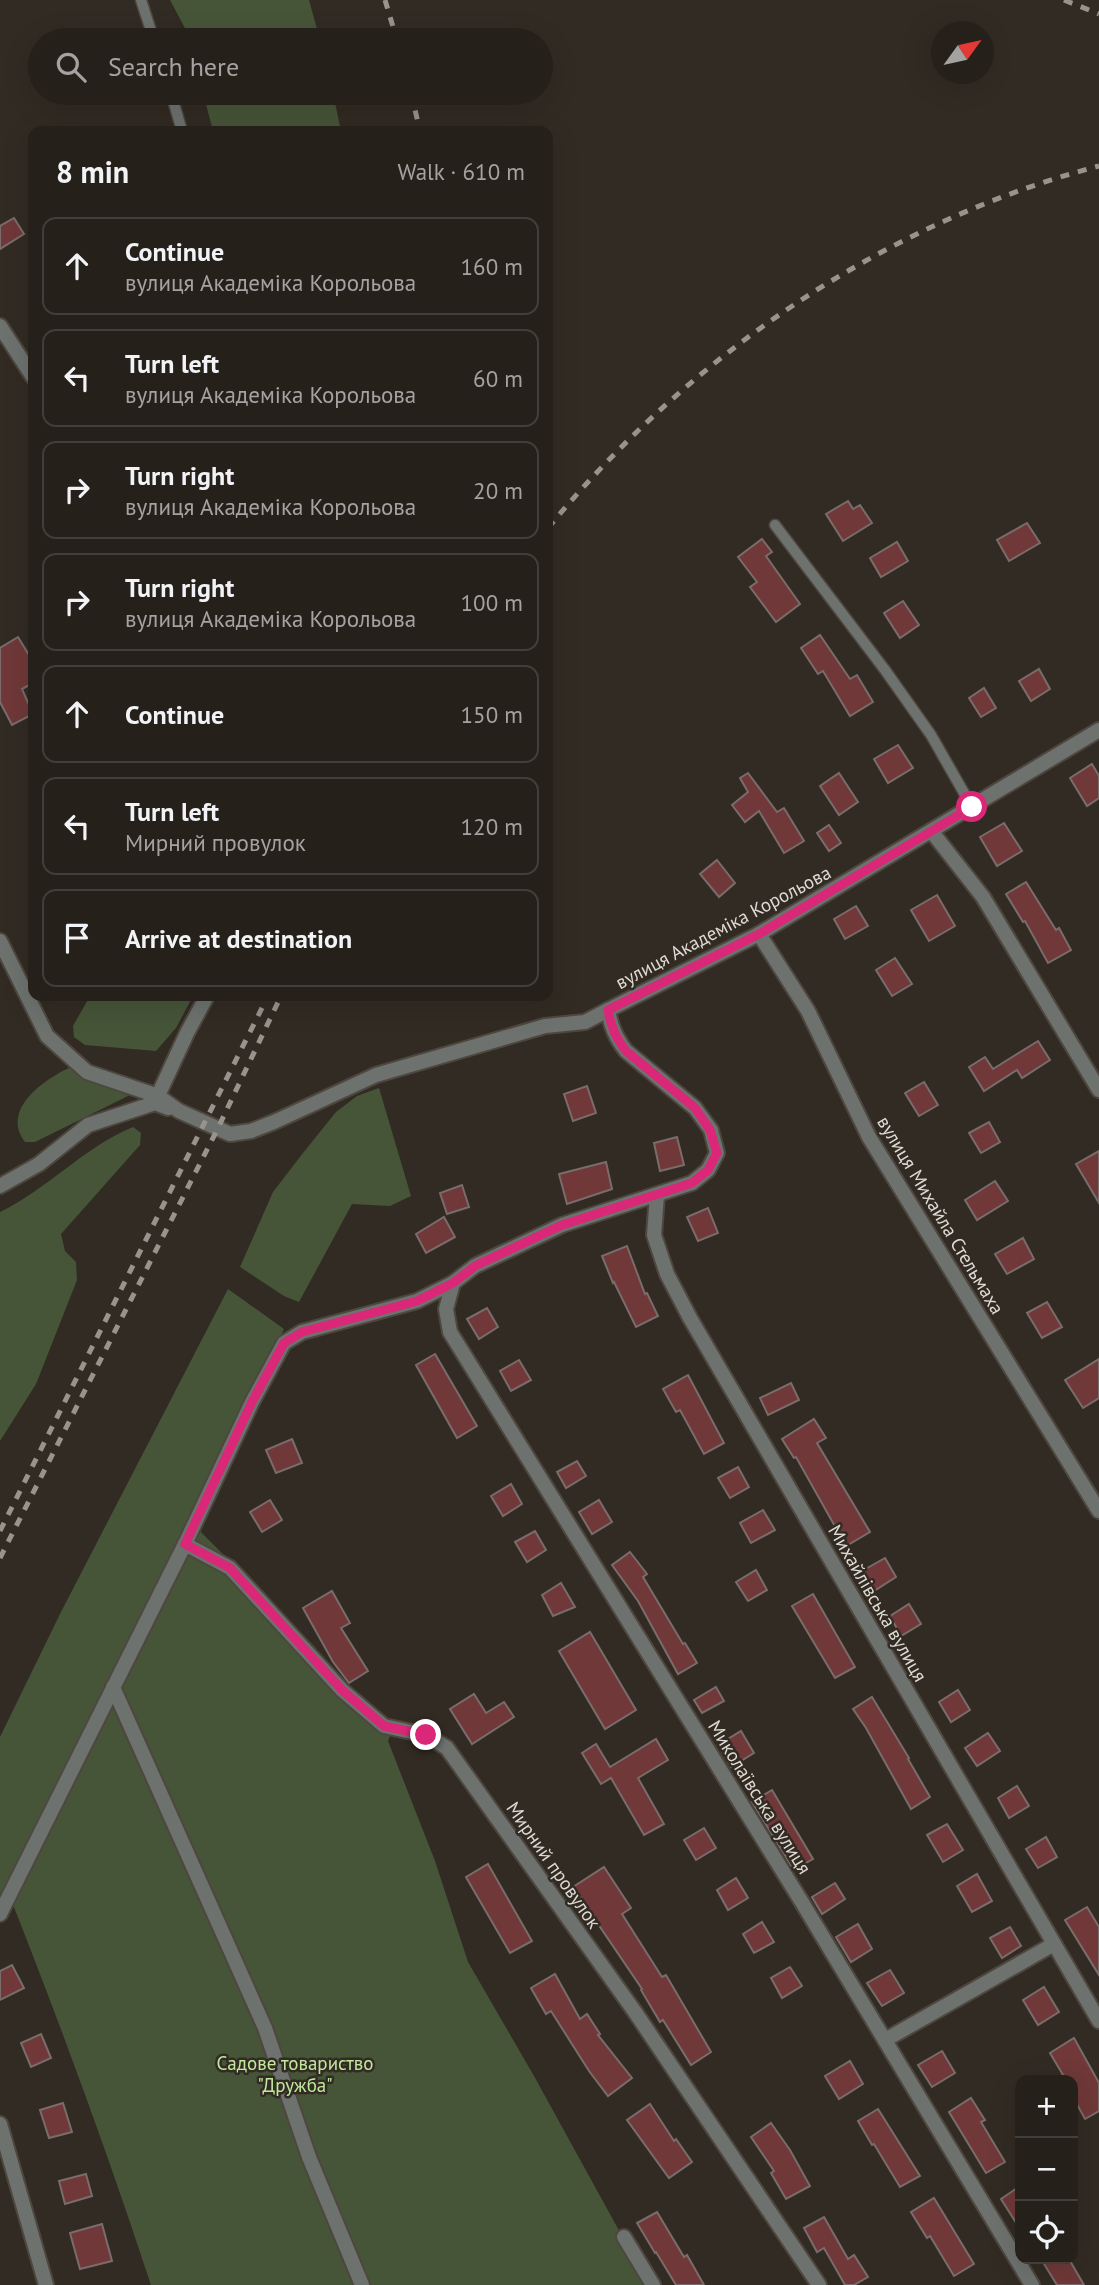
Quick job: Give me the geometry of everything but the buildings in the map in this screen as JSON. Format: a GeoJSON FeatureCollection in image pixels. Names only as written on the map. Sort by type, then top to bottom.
{"type":"FeatureCollection","features":[{"type":"Feature","properties":{"kind":"street"},"geometry":{"type":"LineString","coordinates":[[0,326],[28,369]]}},
{"type":"Feature","properties":{"kind":"street","name":"вулиця Академіка Корольова"},"geometry":{"type":"LineString","coordinates":[[0,1914],[185,1544],[252,1402],[284,1343],[302,1332],[417,1301],[453,1283],[475,1266],[562,1225],[692,1183],[708,1170],[717,1153],[710,1130],[695,1108],[622,1045],[610,1024],[608,1010],[759,934],[1099,730]]}},
{"type":"Feature","properties":{"kind":"street"},"geometry":{"type":"LineString","coordinates":[[932,832],[983,897],[1099,1090]]}},
{"type":"Feature","properties":{"kind":"street","name":"вулиця Михайла Стельмаха"},"geometry":{"type":"LineString","coordinates":[[759,934],[808,1011],[869,1137],[1099,1511]]}},
{"type":"Feature","properties":{"kind":"street"},"geometry":{"type":"LineString","coordinates":[[0,941],[28,998]]}},
{"type":"Feature","properties":{"kind":"street"},"geometry":{"type":"LineString","coordinates":[[30,1001],[47,1036],[87,1072],[157,1100],[230,1134],[251,1131],[376,1075],[545,1026],[585,1022],[608,1010]]}},
{"type":"Feature","properties":{"kind":"street"},"geometry":{"type":"LineString","coordinates":[[0,1186],[39,1164],[88,1125],[157,1100],[204,1001]]}},
{"type":"Feature","properties":{"kind":"street","name":"Михайлівська вулиця"},"geometry":{"type":"LineString","coordinates":[[657,1195],[654,1235],[667,1274],[684,1307],[1099,2021]]}},
{"type":"Feature","properties":{"kind":"street","name":"Миколаївська вулиця"},"geometry":{"type":"LineString","coordinates":[[453,1283],[446,1308],[450,1332],[789,1880],[1032,2285]]}},
{"type":"Feature","properties":{"kind":"street","name":"Мирний провулок"},"geometry":{"type":"LineString","coordinates":[[185,1544],[230,1568],[342,1690],[384,1726],[426,1735],[447,1748],[635,2012],[819,2285]]}},
{"type":"Feature","properties":{"kind":"street"},"geometry":{"type":"LineString","coordinates":[[113,1687],[265,2028],[309,2157],[362,2285]]}},
{"type":"Feature","properties":{"kind":"street"},"geometry":{"type":"LineString","coordinates":[[885,2040],[1054,1944]]}},
{"type":"Feature","properties":{"kind":"street"},"geometry":{"type":"LineString","coordinates":[[0,2124],[46,2285]]}},
{"type":"Feature","properties":{"kind":"street"},"geometry":{"type":"LineString","coordinates":[[624,2237],[653,2285]]}},
{"type":"Feature","properties":{"kind":"lane"},"geometry":{"type":"LineString","coordinates":[[141,0],[150,28]]}},
{"type":"Feature","properties":{"kind":"lane"},"geometry":{"type":"LineString","coordinates":[[174,105],[181,126]]}},
{"type":"Feature","properties":{"kind":"lane"},"geometry":{"type":"LineString","coordinates":[[775,525],[931,735],[972,807]]}},
{"type":"Feature","properties":{"kind":"green space"},"geometry":{"type":"Polygon","coordinates":[[[170,0],[309,0],[317,28],[185,28],[170,0]]]}},
{"type":"Feature","properties":{"kind":"green space"},"geometry":{"type":"Polygon","coordinates":[[[206,105],[336,105],[340,126],[212,126],[206,105]]]}},
{"type":"Feature","properties":{"kind":"green space"},"geometry":{"type":"Polygon","coordinates":[[[87,1001],[190,1001],[176,1028],[156,1051],[85,1045],[74,1037],[73,1026],[87,1001]]]}},
{"type":"Feature","properties":{"kind":"green space"},"geometry":{"type":"Polygon","coordinates":[[[71,1067],[125,1085],[132,1089],[130,1095],[35,1142],[25,1142],[19,1130],[21,1107],[28,1097],[49,1079],[71,1067]]]}},
{"type":"Feature","properties":{"kind":"green space"},"geometry":{"type":"Polygon","coordinates":[[[379,1088],[411,1196],[390,1206],[352,1204],[299,1302],[284,1296],[240,1267],[273,1192],[336,1112],[357,1096],[379,1088]]]}},
{"type":"Feature","properties":{"kind":"green space"},"geometry":{"type":"Polygon","coordinates":[[[133,1127],[141,1133],[140,1145],[61,1234],[65,1251],[76,1262],[77,1280],[36,1384],[0,1441],[0,1212],[34,1192],[98,1145],[133,1127]]]}},
{"type":"Feature","properties":{"kind":"green space","name":"Садове товариство \"Дружба\""},"geometry":{"type":"Polygon","coordinates":[[[228,1289],[284,1329],[190,1521],[315,1647],[340,1688],[391,1733],[388,1741],[435,1861],[468,1962],[649,2285],[151,2285],[82,2085],[6,1887],[0,1897],[0,1737],[60,1614],[228,1289]]]}},
{"type":"Feature","properties":{"kind":"railway"},"geometry":{"type":"LineString","coordinates":[[385,0],[393,28]]}},
{"type":"Feature","properties":{"kind":"railway"},"geometry":{"type":"LineString","coordinates":[[1064,0],[1099,14]]}},
{"type":"Feature","properties":{"kind":"railway"},"geometry":{"type":"LineString","coordinates":[[414,105],[419,126]]}},
{"type":"Feature","properties":{"kind":"railway"},"geometry":{"type":"LineString","coordinates":[[553,522],[604,465],[663,407],[728,353],[795,304],[867,260],[941,222],[1019,191],[1099,166]]}},
{"type":"Feature","properties":{"kind":"railway"},"geometry":{"type":"LineString","coordinates":[[0,1531],[265,1001]]}},
{"type":"Feature","properties":{"kind":"railway"},"geometry":{"type":"LineString","coordinates":[[0,1558],[218,1128],[279,1001]]}},
{"type":"Feature","properties":{"kind":"route"},"geometry":{"type":"LineString","coordinates":[[426,1735],[384,1726],[342,1690],[230,1568],[185,1544],[252,1402],[284,1343],[302,1332],[417,1301],[453,1283],[475,1266],[562,1225],[692,1183],[708,1170],[717,1153],[710,1130],[695,1108],[626,1051],[617,1040],[610,1024],[608,1010],[759,934],[972,807]]}}]}
